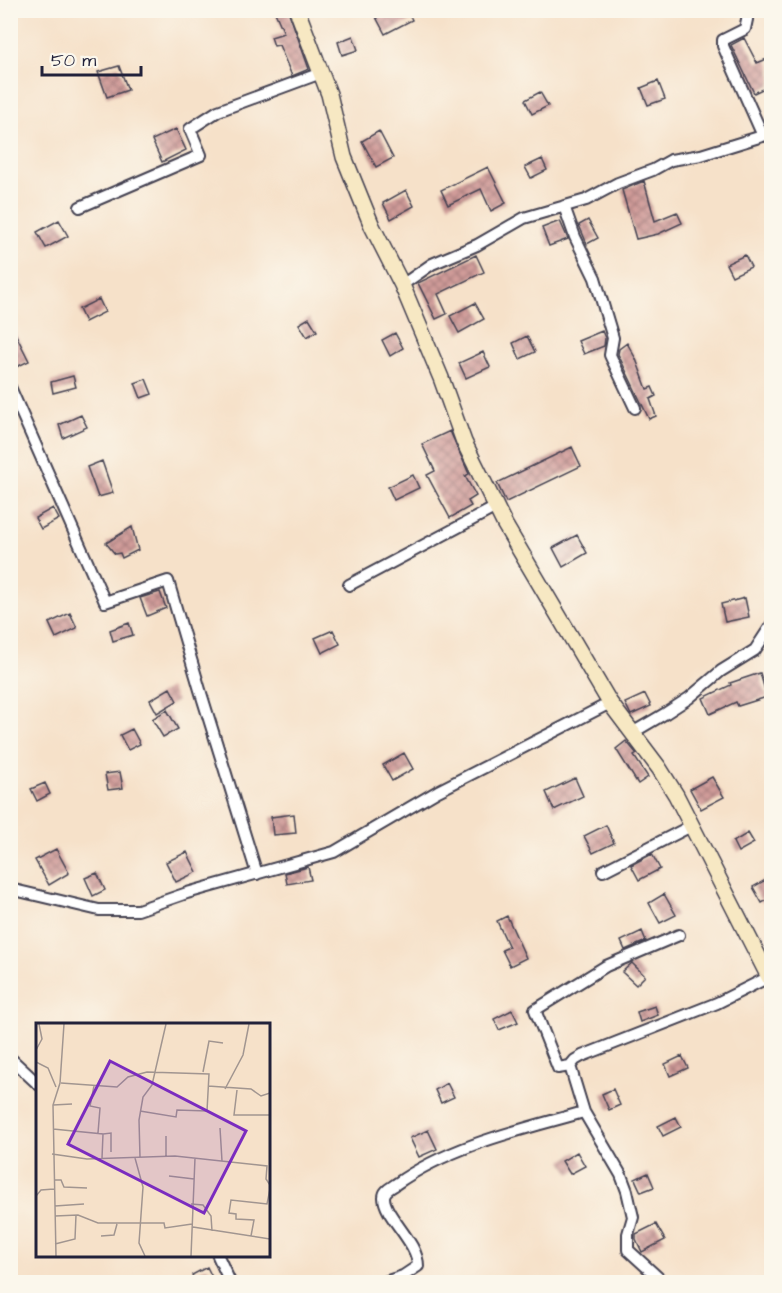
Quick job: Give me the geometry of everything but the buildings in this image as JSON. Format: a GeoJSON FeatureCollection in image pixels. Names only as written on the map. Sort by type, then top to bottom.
{"type":"FeatureCollection","features":[{"type":"Feature","properties":{"kind":"main road"},"geometry":{"type":"LineString","coordinates":[[297,10],[329,94],[344,157],[372,226],[402,285],[441,378],[464,442],[496,507],[610,703],[676,795],[770,980]]}},
{"type":"Feature","properties":{"kind":"street"},"geometry":{"type":"LineString","coordinates":[[402,285],[432,264],[477,245],[524,219],[586,200],[671,160],[701,156],[767,135],[723,46],[723,40],[745,28],[749,10]]}},
{"type":"Feature","properties":{"kind":"street"},"geometry":{"type":"LineString","coordinates":[[80,207],[201,155],[190,129],[218,111],[321,73]]}},
{"type":"Feature","properties":{"kind":"street"},"geometry":{"type":"LineString","coordinates":[[564,207],[574,237],[595,278],[613,338],[610,355],[635,408]]}},
{"type":"Feature","properties":{"kind":"street"},"geometry":{"type":"LineString","coordinates":[[10,387],[105,602],[168,581],[257,874]]}},
{"type":"Feature","properties":{"kind":"street"},"geometry":{"type":"LineString","coordinates":[[349,585],[496,507]]}},
{"type":"Feature","properties":{"kind":"street"},"geometry":{"type":"LineString","coordinates":[[632,733],[689,698],[721,671],[755,650],[771,624]]}},
{"type":"Feature","properties":{"kind":"street"},"geometry":{"type":"LineString","coordinates":[[10,888],[99,910],[138,910],[187,893],[334,852],[438,791],[610,703]]}},
{"type":"Feature","properties":{"kind":"street"},"geometry":{"type":"LineString","coordinates":[[603,871],[691,826]]}},
{"type":"Feature","properties":{"kind":"street"},"geometry":{"type":"LineString","coordinates":[[679,935],[606,966],[535,1010],[558,1068],[570,1066],[582,1056],[770,980]]}},
{"type":"Feature","properties":{"kind":"street"},"geometry":{"type":"LineString","coordinates":[[10,1058],[36,1082]]}},
{"type":"Feature","properties":{"kind":"street"},"geometry":{"type":"LineString","coordinates":[[570,1066],[584,1112],[621,1175],[627,1191],[633,1217],[628,1234],[628,1250],[663,1282]]}},
{"type":"Feature","properties":{"kind":"street"},"geometry":{"type":"LineString","coordinates":[[385,1282],[403,1276],[418,1266],[418,1258],[414,1250],[386,1204],[384,1195],[386,1190],[411,1173],[438,1159],[496,1138],[584,1112]]}},
{"type":"Feature","properties":{"kind":"street"},"geometry":{"type":"LineString","coordinates":[[218,1257],[230,1282]]}}]}
